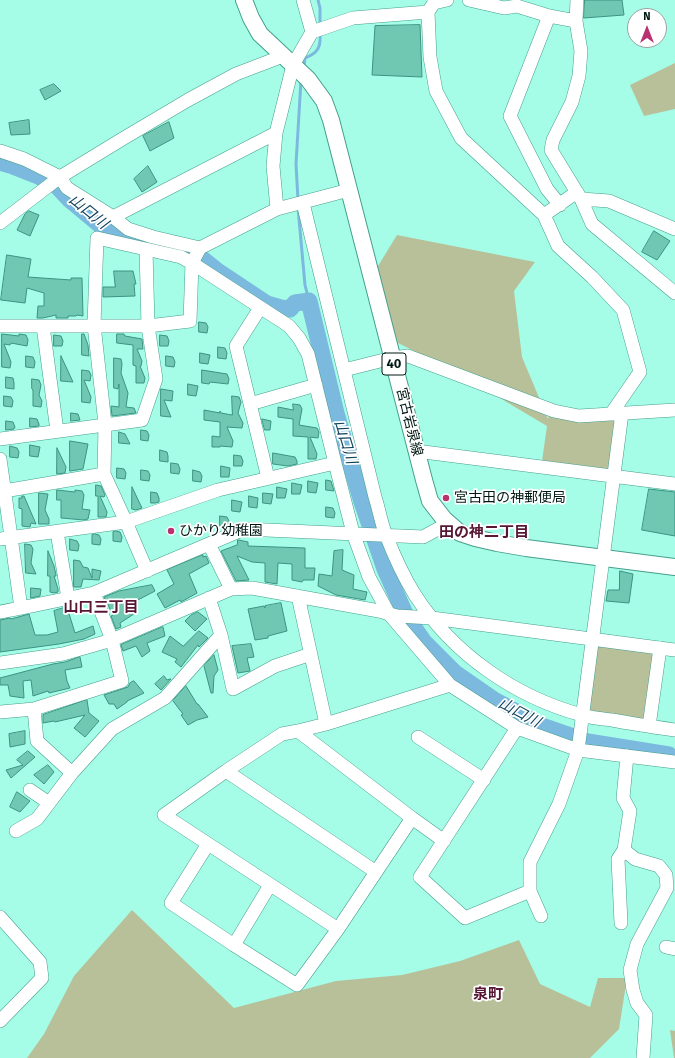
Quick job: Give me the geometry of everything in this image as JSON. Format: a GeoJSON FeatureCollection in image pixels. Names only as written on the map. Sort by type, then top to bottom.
{"type":"FeatureCollection","features":[{"type":"Feature","properties":{"kind":"main road","name":"宮古岩泉線"},"geometry":{"type":"LineString","coordinates":[[244,0],[251,18],[260,34],[308,79],[324,101],[331,120],[430,501],[444,519],[460,533],[475,538],[497,543],[675,567]]}},
{"type":"Feature","properties":{"kind":"street"},"geometry":{"type":"LineString","coordinates":[[303,0],[312,32]]}},
{"type":"Feature","properties":{"kind":"street"},"geometry":{"type":"LineString","coordinates":[[278,209],[273,166],[276,133],[288,60],[312,32],[353,18],[432,5],[447,0]]}},
{"type":"Feature","properties":{"kind":"street"},"geometry":{"type":"LineString","coordinates":[[469,0],[504,8],[517,6],[549,16],[576,21]]}},
{"type":"Feature","properties":{"kind":"street"},"geometry":{"type":"LineString","coordinates":[[577,0],[576,21],[581,51],[579,76],[572,102],[553,140],[551,150],[579,196],[592,224],[675,293]]}},
{"type":"Feature","properties":{"kind":"street"},"geometry":{"type":"LineString","coordinates":[[432,5],[430,57],[436,91],[461,138],[544,215],[558,246],[592,277],[623,310],[640,372],[617,413],[614,476],[579,747],[559,804],[530,862],[530,891],[541,916]]}},
{"type":"Feature","properties":{"kind":"street"},"geometry":{"type":"LineString","coordinates":[[549,16],[510,116],[547,189],[560,205]]}},
{"type":"Feature","properties":{"kind":"street"},"geometry":{"type":"LineString","coordinates":[[0,223],[60,177],[188,100],[236,74],[288,60]]}},
{"type":"Feature","properties":{"kind":"street"},"geometry":{"type":"LineString","coordinates":[[113,217],[276,133]]}},
{"type":"Feature","properties":{"kind":"street"},"geometry":{"type":"LineString","coordinates":[[0,151],[24,159],[60,177],[67,188],[113,217],[128,229],[153,237],[200,248]]}},
{"type":"Feature","properties":{"kind":"street"},"geometry":{"type":"LineString","coordinates":[[0,326],[148,326],[190,320],[192,263],[200,248],[278,209],[349,190]]}},
{"type":"Feature","properties":{"kind":"street"},"geometry":{"type":"LineString","coordinates":[[544,215],[579,196],[609,201],[675,230]]}},
{"type":"Feature","properties":{"kind":"street"},"geometry":{"type":"LineString","coordinates":[[303,203],[375,497],[386,535],[402,571],[415,594],[432,618],[465,653],[488,671],[522,692],[583,718],[675,730]]}},
{"type":"Feature","properties":{"kind":"street"},"geometry":{"type":"LineString","coordinates":[[147,571],[104,474],[104,424],[94,326],[97,238],[181,257],[289,326],[299,338],[308,354],[353,533],[369,576],[393,615],[450,685],[517,728],[579,747],[627,756],[675,762]]}},
{"type":"Feature","properties":{"kind":"street"},"geometry":{"type":"LineString","coordinates":[[0,440],[104,424],[142,420],[156,379],[148,326],[146,249]]}},
{"type":"Feature","properties":{"kind":"street"},"geometry":{"type":"LineString","coordinates":[[260,308],[236,346],[268,478]]}},
{"type":"Feature","properties":{"kind":"street"},"geometry":{"type":"LineString","coordinates":[[43,326],[57,431]]}},
{"type":"Feature","properties":{"kind":"street"},"geometry":{"type":"LineString","coordinates":[[344,370],[392,358],[408,356],[554,411],[579,416],[675,410]]}},
{"type":"Feature","properties":{"kind":"street"},"geometry":{"type":"LineString","coordinates":[[250,404],[316,385]]}},
{"type":"Feature","properties":{"kind":"street"},"geometry":{"type":"LineString","coordinates":[[416,451],[675,484]]}},
{"type":"Feature","properties":{"kind":"street"},"geometry":{"type":"LineString","coordinates":[[0,459],[4,491],[6,539],[21,608]]}},
{"type":"Feature","properties":{"kind":"street"},"geometry":{"type":"LineString","coordinates":[[6,539],[126,522],[218,490],[335,463]]}},
{"type":"Feature","properties":{"kind":"street"},"geometry":{"type":"LineString","coordinates":[[4,491],[104,474]]}},
{"type":"Feature","properties":{"kind":"street"},"geometry":{"type":"LineString","coordinates":[[0,612],[94,593],[244,528],[423,537],[449,523]]}},
{"type":"Feature","properties":{"kind":"street"},"geometry":{"type":"LineString","coordinates":[[56,532],[68,598]]}},
{"type":"Feature","properties":{"kind":"street"},"geometry":{"type":"LineString","coordinates":[[209,544],[231,589]]}},
{"type":"Feature","properties":{"kind":"street"},"geometry":{"type":"LineString","coordinates":[[0,663],[64,654],[112,640],[231,589],[252,588],[379,611],[393,615],[432,618],[675,650]]}},
{"type":"Feature","properties":{"kind":"street"},"geometry":{"type":"LineString","coordinates":[[0,712],[34,709],[122,681],[112,640],[94,593]]}},
{"type":"Feature","properties":{"kind":"street"},"geometry":{"type":"LineString","coordinates":[[298,596],[326,724]]}},
{"type":"Feature","properties":{"kind":"street"},"geometry":{"type":"LineString","coordinates":[[209,598],[221,635],[233,689],[275,666],[311,654]]}},
{"type":"Feature","properties":{"kind":"street"},"geometry":{"type":"LineString","coordinates":[[16,831],[37,818],[72,773],[112,729],[164,698],[221,635]]}},
{"type":"Feature","properties":{"kind":"street"},"geometry":{"type":"LineString","coordinates":[[650,726],[660,648]]}},
{"type":"Feature","properties":{"kind":"street"},"geometry":{"type":"LineString","coordinates":[[338,929],[164,815],[282,734],[326,724],[450,685]]}},
{"type":"Feature","properties":{"kind":"street"},"geometry":{"type":"LineString","coordinates":[[34,709],[37,741],[72,773]]}},
{"type":"Feature","properties":{"kind":"street"},"geometry":{"type":"LineString","coordinates":[[517,728],[420,877],[465,918],[530,891]]}},
{"type":"Feature","properties":{"kind":"street"},"geometry":{"type":"LineString","coordinates":[[298,731],[444,841]]}},
{"type":"Feature","properties":{"kind":"street"},"geometry":{"type":"LineString","coordinates":[[418,737],[484,780]]}},
{"type":"Feature","properties":{"kind":"street"},"geometry":{"type":"LineString","coordinates":[[621,923],[618,859],[624,850],[630,810],[623,798],[627,756]]}},
{"type":"Feature","properties":{"kind":"street"},"geometry":{"type":"LineString","coordinates":[[226,771],[376,872]]}},
{"type":"Feature","properties":{"kind":"street"},"geometry":{"type":"LineString","coordinates":[[30,790],[49,804]]}},
{"type":"Feature","properties":{"kind":"street"},"geometry":{"type":"LineString","coordinates":[[208,844],[171,903],[297,985],[338,929],[412,818]]}},
{"type":"Feature","properties":{"kind":"street"},"geometry":{"type":"LineString","coordinates":[[624,850],[635,859],[659,866],[666,874],[671,893],[637,944],[630,970],[637,1004],[646,1015],[643,1058]]}},
{"type":"Feature","properties":{"kind":"street"},"geometry":{"type":"LineString","coordinates":[[234,945],[270,885]]}},
{"type":"Feature","properties":{"kind":"street"},"geometry":{"type":"LineString","coordinates":[[0,1021],[42,978],[40,962],[2,921]]}},
{"type":"Feature","properties":{"kind":"green space"},"geometry":{"type":"Polygon","coordinates":[[[675,63],[675,109],[644,116],[630,85],[675,63]]]}},
{"type":"Feature","properties":{"kind":"green space"},"geometry":{"type":"Polygon","coordinates":[[[397,235],[535,262],[514,291],[522,357],[548,419],[549,414],[617,420],[610,471],[542,461],[547,426],[456,372],[398,343],[375,271],[397,235]]]}},
{"type":"Feature","properties":{"kind":"green space"},"geometry":{"type":"Polygon","coordinates":[[[596,645],[656,652],[646,722],[587,713],[596,645]]]}},
{"type":"Feature","properties":{"kind":"green space"},"geometry":{"type":"Polygon","coordinates":[[[132,910],[234,1008],[336,981],[402,975],[460,961],[519,940],[540,984],[590,1007],[598,978],[627,978],[619,1029],[590,1058],[27,1058],[44,1034],[74,976],[132,910]]]}},
{"type":"Feature","properties":{"kind":"green space"},"geometry":{"type":"Polygon","coordinates":[[[670,1030],[675,1031],[675,1058],[674,1058],[670,1030]]]}},
{"type":"Feature","properties":{"kind":"building"},"geometry":{"type":"Polygon","coordinates":[[[585,0],[622,0],[624,15],[584,18],[585,0]]]}},
{"type":"Feature","properties":{"kind":"building"},"geometry":{"type":"Polygon","coordinates":[[[420,25],[422,77],[372,75],[375,26],[420,25]]]}},
{"type":"Feature","properties":{"kind":"building"},"geometry":{"type":"Polygon","coordinates":[[[54,84],[61,91],[45,100],[40,90],[54,84]]]}},
{"type":"Feature","properties":{"kind":"building"},"geometry":{"type":"Polygon","coordinates":[[[29,120],[30,134],[11,135],[9,123],[29,120]]]}},
{"type":"Feature","properties":{"kind":"building"},"geometry":{"type":"Polygon","coordinates":[[[169,122],[174,138],[150,151],[143,136],[169,122]]]}},
{"type":"Feature","properties":{"kind":"building"},"geometry":{"type":"Polygon","coordinates":[[[148,166],[157,182],[142,192],[134,179],[148,166]]]}},
{"type":"Feature","properties":{"kind":"building"},"geometry":{"type":"Polygon","coordinates":[[[29,211],[39,215],[30,236],[17,230],[25,214],[29,211]]]}},
{"type":"Feature","properties":{"kind":"building"},"geometry":{"type":"Polygon","coordinates":[[[654,231],[670,241],[657,260],[642,252],[654,231]]]}},
{"type":"Feature","properties":{"kind":"building"},"geometry":{"type":"Polygon","coordinates":[[[7,255],[31,259],[28,277],[71,280],[71,278],[82,278],[83,316],[77,315],[68,316],[68,318],[56,318],[56,315],[37,318],[38,306],[44,306],[44,293],[27,288],[25,303],[1,300],[7,255]]]}},
{"type":"Feature","properties":{"kind":"building"},"geometry":{"type":"Polygon","coordinates":[[[114,271],[133,271],[136,284],[134,284],[135,296],[103,297],[103,287],[115,287],[114,271]]]}},
{"type":"Feature","properties":{"kind":"building"},"geometry":{"type":"Polygon","coordinates":[[[199,322],[206,323],[208,327],[207,333],[199,332],[199,322]]]}},
{"type":"Feature","properties":{"kind":"building"},"geometry":{"type":"Polygon","coordinates":[[[2,334],[19,336],[19,334],[26,335],[28,340],[27,346],[11,343],[10,345],[4,344],[11,362],[10,368],[2,367],[2,334]]]}},
{"type":"Feature","properties":{"kind":"building"},"geometry":{"type":"Polygon","coordinates":[[[82,334],[84,334],[88,345],[89,356],[82,355],[82,334]]]}},
{"type":"Feature","properties":{"kind":"building"},"geometry":{"type":"Polygon","coordinates":[[[117,334],[124,334],[125,336],[142,339],[143,349],[137,349],[142,361],[140,366],[145,378],[144,383],[136,383],[136,366],[133,365],[133,345],[117,343],[117,334]]]}},
{"type":"Feature","properties":{"kind":"building"},"geometry":{"type":"Polygon","coordinates":[[[54,335],[61,336],[63,341],[62,346],[54,346],[54,335]]]}},
{"type":"Feature","properties":{"kind":"building"},"geometry":{"type":"Polygon","coordinates":[[[160,335],[167,336],[169,341],[168,346],[160,346],[160,335]]]}},
{"type":"Feature","properties":{"kind":"building"},"geometry":{"type":"Polygon","coordinates":[[[218,347],[225,348],[227,353],[226,359],[218,358],[218,347]]]}},
{"type":"Feature","properties":{"kind":"building"},"geometry":{"type":"Polygon","coordinates":[[[200,353],[210,355],[208,364],[200,363],[200,353]]]}},
{"type":"Feature","properties":{"kind":"building"},"geometry":{"type":"Polygon","coordinates":[[[26,356],[33,357],[35,362],[34,368],[26,367],[26,356]]]}},
{"type":"Feature","properties":{"kind":"building"},"geometry":{"type":"Polygon","coordinates":[[[61,356],[73,382],[61,381],[61,356]]]}},
{"type":"Feature","properties":{"kind":"building"},"geometry":{"type":"Polygon","coordinates":[[[166,356],[173,357],[175,362],[174,367],[166,366],[166,356]]]}},
{"type":"Feature","properties":{"kind":"building"},"geometry":{"type":"Polygon","coordinates":[[[114,358],[121,359],[121,373],[128,393],[126,407],[134,408],[136,413],[112,416],[111,406],[119,407],[119,384],[118,389],[114,388],[114,358]]]}},
{"type":"Feature","properties":{"kind":"building"},"geometry":{"type":"Polygon","coordinates":[[[82,370],[89,371],[91,375],[90,381],[84,380],[91,397],[90,403],[82,402],[82,370]]]}},
{"type":"Feature","properties":{"kind":"building"},"geometry":{"type":"Polygon","coordinates":[[[202,370],[227,374],[229,379],[228,384],[210,382],[209,384],[202,383],[202,370]]]}},
{"type":"Feature","properties":{"kind":"building"},"geometry":{"type":"Polygon","coordinates":[[[6,377],[13,378],[14,389],[6,388],[6,377]]]}},
{"type":"Feature","properties":{"kind":"building"},"geometry":{"type":"Polygon","coordinates":[[[32,379],[39,380],[41,385],[39,395],[42,401],[41,407],[33,406],[32,379]]]}},
{"type":"Feature","properties":{"kind":"building"},"geometry":{"type":"Polygon","coordinates":[[[188,384],[198,386],[196,396],[188,395],[188,384]]]}},
{"type":"Feature","properties":{"kind":"building"},"geometry":{"type":"Polygon","coordinates":[[[161,389],[173,391],[172,401],[164,400],[171,417],[161,416],[161,389]]]}},
{"type":"Feature","properties":{"kind":"building"},"geometry":{"type":"Polygon","coordinates":[[[4,396],[11,397],[13,401],[12,407],[4,406],[4,396]]]}},
{"type":"Feature","properties":{"kind":"building"},"geometry":{"type":"Polygon","coordinates":[[[232,396],[239,397],[241,402],[238,413],[243,423],[242,428],[227,427],[233,441],[232,447],[212,447],[212,436],[220,437],[220,422],[204,420],[204,410],[220,413],[220,411],[221,413],[232,415],[232,396]]]}},
{"type":"Feature","properties":{"kind":"building"},"geometry":{"type":"Polygon","coordinates":[[[293,404],[300,405],[302,409],[299,425],[317,428],[319,432],[318,438],[310,437],[317,454],[316,459],[308,459],[308,437],[293,436],[293,419],[278,417],[278,407],[293,410],[293,404]]]}},
{"type":"Feature","properties":{"kind":"building"},"geometry":{"type":"Polygon","coordinates":[[[71,413],[78,414],[80,420],[71,421],[71,413]]]}},
{"type":"Feature","properties":{"kind":"building"},"geometry":{"type":"Polygon","coordinates":[[[30,418],[37,419],[39,426],[30,427],[30,418]]]}},
{"type":"Feature","properties":{"kind":"building"},"geometry":{"type":"Polygon","coordinates":[[[262,419],[271,421],[270,430],[265,430],[262,419]]]}},
{"type":"Feature","properties":{"kind":"building"},"geometry":{"type":"Polygon","coordinates":[[[6,421],[13,422],[15,427],[14,429],[6,430],[6,421]]]}},
{"type":"Feature","properties":{"kind":"building"},"geometry":{"type":"Polygon","coordinates":[[[141,430],[147,431],[149,435],[148,441],[141,440],[141,430]]]}},
{"type":"Feature","properties":{"kind":"building"},"geometry":{"type":"Polygon","coordinates":[[[119,432],[125,434],[130,444],[119,443],[119,432]]]}},
{"type":"Feature","properties":{"kind":"building"},"geometry":{"type":"Polygon","coordinates":[[[70,441],[88,444],[83,469],[70,471],[70,441]]]}},
{"type":"Feature","properties":{"kind":"building"},"geometry":{"type":"Polygon","coordinates":[[[30,445],[40,447],[38,457],[30,456],[30,445]]]}},
{"type":"Feature","properties":{"kind":"building"},"geometry":{"type":"Polygon","coordinates":[[[10,446],[17,448],[19,452],[18,458],[10,457],[10,446]]]}},
{"type":"Feature","properties":{"kind":"building"},"geometry":{"type":"Polygon","coordinates":[[[57,448],[66,467],[65,473],[57,474],[57,448]]]}},
{"type":"Feature","properties":{"kind":"building"},"geometry":{"type":"Polygon","coordinates":[[[160,450],[167,452],[168,462],[160,461],[160,450]]]}},
{"type":"Feature","properties":{"kind":"building"},"geometry":{"type":"Polygon","coordinates":[[[273,453],[295,457],[297,464],[288,466],[273,464],[273,453]]]}},
{"type":"Feature","properties":{"kind":"building"},"geometry":{"type":"Polygon","coordinates":[[[234,455],[241,456],[243,461],[242,466],[234,466],[234,455]]]}},
{"type":"Feature","properties":{"kind":"building"},"geometry":{"type":"Polygon","coordinates":[[[171,463],[178,464],[180,469],[179,474],[171,473],[171,463]]]}},
{"type":"Feature","properties":{"kind":"building"},"geometry":{"type":"Polygon","coordinates":[[[221,466],[230,468],[229,477],[221,477],[221,466]]]}},
{"type":"Feature","properties":{"kind":"building"},"geometry":{"type":"Polygon","coordinates":[[[117,468],[124,469],[126,473],[125,479],[117,478],[117,468]]]}},
{"type":"Feature","properties":{"kind":"building"},"geometry":{"type":"Polygon","coordinates":[[[141,470],[148,471],[150,475],[149,481],[141,480],[141,470]]]}},
{"type":"Feature","properties":{"kind":"building"},"geometry":{"type":"Polygon","coordinates":[[[193,470],[200,472],[202,476],[201,482],[193,481],[193,470]]]}},
{"type":"Feature","properties":{"kind":"building"},"geometry":{"type":"Polygon","coordinates":[[[326,480],[331,481],[334,491],[326,490],[326,480]]]}},
{"type":"Feature","properties":{"kind":"building"},"geometry":{"type":"Polygon","coordinates":[[[308,481],[318,483],[316,493],[308,492],[308,481]]]}},
{"type":"Feature","properties":{"kind":"building"},"geometry":{"type":"Polygon","coordinates":[[[292,483],[302,485],[300,494],[292,494],[292,483]]]}},
{"type":"Feature","properties":{"kind":"building"},"geometry":{"type":"Polygon","coordinates":[[[96,485],[101,486],[105,495],[104,497],[100,496],[107,512],[106,517],[98,517],[98,496],[96,496],[96,485]]]}},
{"type":"Feature","properties":{"kind":"building"},"geometry":{"type":"Polygon","coordinates":[[[132,487],[142,508],[136,510],[132,509],[132,487]]]}},
{"type":"Feature","properties":{"kind":"building"},"geometry":{"type":"Polygon","coordinates":[[[277,487],[287,489],[285,498],[277,498],[277,487]]]}},
{"type":"Feature","properties":{"kind":"building"},"geometry":{"type":"Polygon","coordinates":[[[649,489],[675,492],[675,536],[642,530],[649,489]]]}},
{"type":"Feature","properties":{"kind":"building"},"geometry":{"type":"Polygon","coordinates":[[[57,490],[75,492],[75,490],[82,491],[84,495],[82,509],[90,510],[88,519],[61,518],[61,500],[57,500],[57,490]]]}},
{"type":"Feature","properties":{"kind":"building"},"geometry":{"type":"Polygon","coordinates":[[[151,492],[157,493],[159,502],[151,503],[151,492]]]}},
{"type":"Feature","properties":{"kind":"building"},"geometry":{"type":"Polygon","coordinates":[[[39,493],[48,494],[45,510],[49,519],[49,524],[39,524],[39,493]]]}},
{"type":"Feature","properties":{"kind":"building"},"geometry":{"type":"Polygon","coordinates":[[[263,493],[273,494],[271,504],[263,503],[263,493]]]}},
{"type":"Feature","properties":{"kind":"building"},"geometry":{"type":"Polygon","coordinates":[[[22,496],[24,496],[36,524],[31,523],[30,527],[22,526],[22,509],[19,508],[19,498],[22,498],[22,496]]]}},
{"type":"Feature","properties":{"kind":"building"},"geometry":{"type":"Polygon","coordinates":[[[249,496],[258,498],[257,508],[249,507],[249,496]]]}},
{"type":"Feature","properties":{"kind":"building"},"geometry":{"type":"Polygon","coordinates":[[[232,500],[242,502],[240,512],[232,511],[232,500]]]}},
{"type":"Feature","properties":{"kind":"building"},"geometry":{"type":"Polygon","coordinates":[[[326,507],[333,508],[335,513],[334,518],[326,517],[326,507]]]}},
{"type":"Feature","properties":{"kind":"building"},"geometry":{"type":"Polygon","coordinates":[[[220,516],[227,517],[229,521],[228,527],[220,526],[220,516]]]}},
{"type":"Feature","properties":{"kind":"building"},"geometry":{"type":"Polygon","coordinates":[[[113,532],[120,532],[122,537],[121,542],[113,541],[113,532]]]}},
{"type":"Feature","properties":{"kind":"building"},"geometry":{"type":"Polygon","coordinates":[[[92,535],[99,535],[101,539],[100,545],[92,544],[92,535]]]}},
{"type":"Feature","properties":{"kind":"building"},"geometry":{"type":"Polygon","coordinates":[[[70,539],[77,541],[79,545],[78,551],[70,550],[70,539]]]}},
{"type":"Feature","properties":{"kind":"building"},"geometry":{"type":"Polygon","coordinates":[[[238,540],[248,542],[248,546],[305,548],[305,568],[315,568],[314,580],[303,580],[302,582],[292,580],[292,564],[278,563],[277,584],[265,582],[265,563],[252,562],[237,556],[249,580],[236,581],[221,551],[237,545],[238,540]]]}},
{"type":"Feature","properties":{"kind":"building"},"geometry":{"type":"Polygon","coordinates":[[[25,544],[31,545],[33,549],[31,563],[36,574],[26,573],[25,544]]]}},
{"type":"Feature","properties":{"kind":"building"},"geometry":{"type":"Polygon","coordinates":[[[343,550],[342,570],[354,575],[353,589],[367,592],[365,600],[336,595],[318,586],[319,574],[332,576],[334,551],[343,550]]]}},
{"type":"Feature","properties":{"kind":"building"},"geometry":{"type":"Polygon","coordinates":[[[48,551],[54,566],[56,576],[54,576],[58,589],[58,592],[54,593],[50,592],[50,576],[48,576],[48,551]]]}},
{"type":"Feature","properties":{"kind":"building"},"geometry":{"type":"Polygon","coordinates":[[[203,555],[203,557],[206,556],[209,563],[189,574],[197,593],[181,602],[180,600],[165,608],[157,594],[174,584],[167,570],[203,555]]]}},
{"type":"Feature","properties":{"kind":"building"},"geometry":{"type":"Polygon","coordinates":[[[74,560],[80,561],[83,567],[88,568],[92,578],[92,569],[101,571],[99,580],[83,579],[81,587],[74,587],[74,560]]]}},
{"type":"Feature","properties":{"kind":"building"},"geometry":{"type":"Polygon","coordinates":[[[620,571],[633,574],[629,603],[606,601],[608,590],[619,590],[620,571]]]}},
{"type":"Feature","properties":{"kind":"building"},"geometry":{"type":"Polygon","coordinates":[[[152,585],[155,591],[134,602],[137,612],[120,623],[121,627],[116,629],[111,616],[113,615],[104,597],[119,591],[152,585]]]}},
{"type":"Feature","properties":{"kind":"building"},"geometry":{"type":"Polygon","coordinates":[[[31,588],[41,589],[40,596],[31,598],[31,588]]]}},
{"type":"Feature","properties":{"kind":"building"},"geometry":{"type":"Polygon","coordinates":[[[281,603],[287,631],[268,636],[268,638],[255,640],[248,609],[264,606],[265,608],[265,606],[281,603]]]}},
{"type":"Feature","properties":{"kind":"building"},"geometry":{"type":"Polygon","coordinates":[[[67,607],[75,633],[93,626],[95,634],[84,639],[59,644],[0,652],[0,620],[11,619],[29,614],[35,635],[47,635],[58,632],[54,611],[67,607]]]}},
{"type":"Feature","properties":{"kind":"building"},"geometry":{"type":"Polygon","coordinates":[[[198,612],[207,619],[195,631],[185,621],[191,615],[198,612]]]}},
{"type":"Feature","properties":{"kind":"building"},"geometry":{"type":"Polygon","coordinates":[[[163,627],[165,636],[147,643],[150,651],[142,657],[136,646],[123,651],[121,645],[163,627]]]}},
{"type":"Feature","properties":{"kind":"building"},"geometry":{"type":"Polygon","coordinates":[[[199,631],[208,638],[199,647],[198,645],[181,667],[175,662],[177,659],[162,652],[170,636],[183,646],[199,631]]]}},
{"type":"Feature","properties":{"kind":"building"},"geometry":{"type":"Polygon","coordinates":[[[251,644],[254,657],[247,658],[250,671],[238,673],[232,646],[251,644]]]}},
{"type":"Feature","properties":{"kind":"building"},"geometry":{"type":"Polygon","coordinates":[[[214,655],[218,670],[214,676],[213,693],[211,693],[204,666],[214,655]]]}},
{"type":"Feature","properties":{"kind":"building"},"geometry":{"type":"Polygon","coordinates":[[[80,657],[82,667],[65,670],[70,688],[49,693],[48,691],[33,696],[31,680],[23,681],[24,698],[10,696],[8,685],[0,685],[0,678],[80,657]]]}},
{"type":"Feature","properties":{"kind":"building"},"geometry":{"type":"Polygon","coordinates":[[[164,676],[167,680],[171,679],[161,690],[155,684],[164,676]]]}},
{"type":"Feature","properties":{"kind":"building"},"geometry":{"type":"Polygon","coordinates":[[[134,681],[144,693],[127,701],[117,709],[114,704],[109,704],[104,695],[128,687],[130,683],[134,681]]]}},
{"type":"Feature","properties":{"kind":"building"},"geometry":{"type":"Polygon","coordinates":[[[186,686],[197,704],[208,717],[197,720],[188,725],[181,715],[183,714],[173,701],[186,686]]]}},
{"type":"Feature","properties":{"kind":"building"},"geometry":{"type":"Polygon","coordinates":[[[87,700],[89,713],[99,721],[85,737],[74,728],[85,715],[55,722],[43,723],[43,715],[87,700]]]}},
{"type":"Feature","properties":{"kind":"building"},"geometry":{"type":"Polygon","coordinates":[[[25,731],[25,744],[10,747],[9,734],[25,731]]]}},
{"type":"Feature","properties":{"kind":"building"},"geometry":{"type":"Polygon","coordinates":[[[28,751],[35,757],[11,778],[6,770],[23,765],[17,760],[28,751]]]}},
{"type":"Feature","properties":{"kind":"building"},"geometry":{"type":"Polygon","coordinates":[[[48,765],[54,772],[44,784],[34,775],[48,765]]]}},
{"type":"Feature","properties":{"kind":"building"},"geometry":{"type":"Polygon","coordinates":[[[17,792],[30,801],[20,812],[10,807],[17,792]]]}},
{"type":"Feature","properties":{"kind":"waterway"},"geometry":{"type":"LineString","coordinates":[[318,0],[320,8],[320,26]]}},
{"type":"Feature","properties":{"kind":"waterway"},"geometry":{"type":"LineString","coordinates":[[304,67],[305,58],[316,52],[318,49],[320,34]]}},
{"type":"Feature","properties":{"kind":"waterway"},"geometry":{"type":"LineString","coordinates":[[298,200],[296,164],[301,80]]}},
{"type":"Feature","properties":{"kind":"waterway","name":"山口川"},"geometry":{"type":"LineString","coordinates":[[0,162],[36,175],[56,185],[69,199],[99,224],[116,234],[177,248],[201,258],[216,270],[267,304],[290,309],[295,303],[309,301],[336,413],[362,502],[385,569],[406,616],[424,642],[455,673],[494,700],[542,726],[588,742],[669,755]]}},
{"type":"Feature","properties":{"kind":"waterway"},"geometry":{"type":"LineString","coordinates":[[298,208],[305,285],[309,301]]}},
{"type":"Feature","properties":{"kind":"place","name":"宮古田の神郵便局"},"geometry":{"type":"Point","coordinates":[446,498]}},
{"type":"Feature","properties":{"kind":"place","name":"ひかり幼稚園"},"geometry":{"type":"Point","coordinates":[171,531]}},
{"type":"Feature","properties":{"kind":"district","name":"田の神二丁目"},"geometry":{"type":"Point","coordinates":[484,533]}},
{"type":"Feature","properties":{"kind":"district","name":"山口三丁目"},"geometry":{"type":"Point","coordinates":[101,608]}},
{"type":"Feature","properties":{"kind":"district","name":"泉町"},"geometry":{"type":"Point","coordinates":[488,995]}}]}
